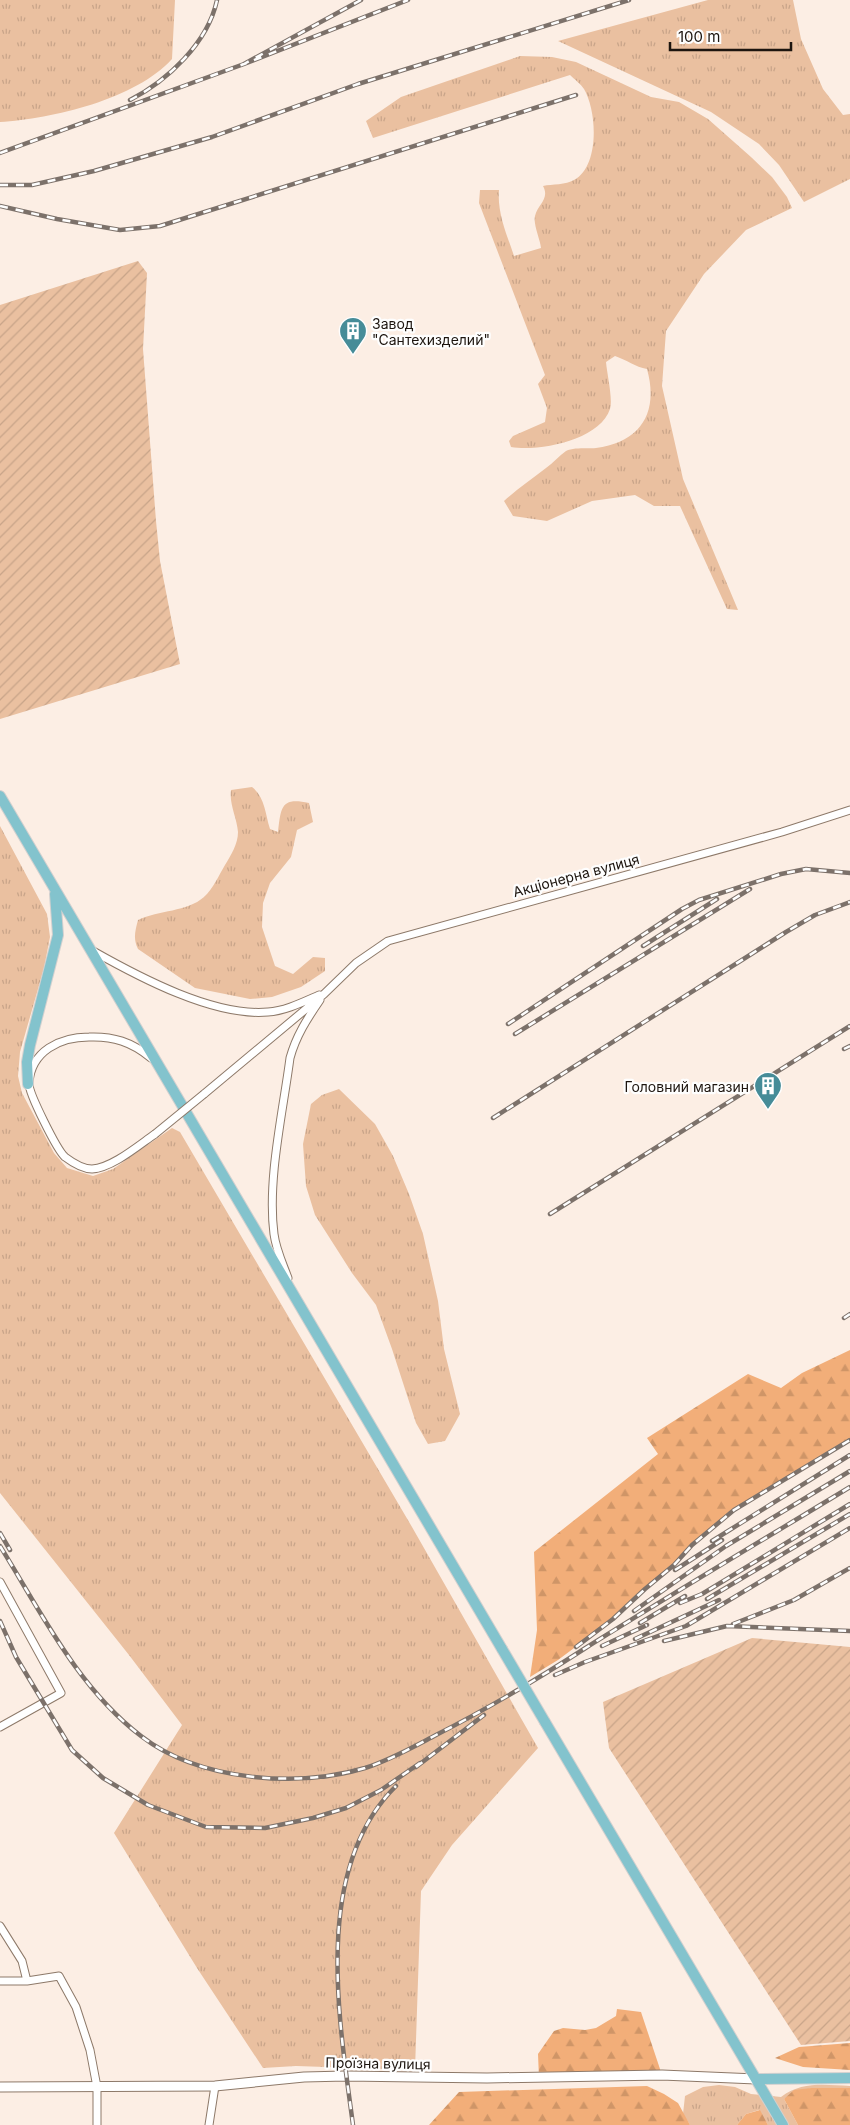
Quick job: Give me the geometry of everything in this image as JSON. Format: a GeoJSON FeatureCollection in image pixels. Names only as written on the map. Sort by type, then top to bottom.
{"type":"FeatureCollection","features":[{"type":"Feature","properties":{"kind":"main road"},"geometry":{"type":"LineString","coordinates":[[0,796],[783,2125]]}},
{"type":"Feature","properties":{"kind":"main road"},"geometry":{"type":"LineString","coordinates":[[28,1084],[28,1053],[58,935],[55,891]]}},
{"type":"Feature","properties":{"kind":"main road"},"geometry":{"type":"LineString","coordinates":[[756,2078],[850,2078]]}},
{"type":"Feature","properties":{"kind":"street","name":"Акціонерна вулиця"},"geometry":{"type":"LineString","coordinates":[[324,994],[356,963],[388,941],[402,936],[782,832],[850,810]]}},
{"type":"Feature","properties":{"kind":"street"},"geometry":{"type":"LineString","coordinates":[[92,951],[142,979],[202,1001],[250,1013],[270,1012],[324,994]]}},
{"type":"Feature","properties":{"kind":"street"},"geometry":{"type":"LineString","coordinates":[[157,1064],[142,1050],[109,1037],[80,1037],[51,1046],[40,1054],[32,1069],[28,1084],[57,1146],[64,1156],[80,1166],[95,1168],[107,1164],[155,1134],[324,994]]}},
{"type":"Feature","properties":{"kind":"street"},"geometry":{"type":"LineString","coordinates":[[297,1300],[276,1248],[273,1218],[274,1182],[290,1058],[303,1026],[324,994]]}},
{"type":"Feature","properties":{"kind":"street"},"geometry":{"type":"LineString","coordinates":[[0,1582],[61,1694],[0,1727]]}},
{"type":"Feature","properties":{"kind":"street"},"geometry":{"type":"LineString","coordinates":[[0,1926],[22,1961],[27,1982]]}},
{"type":"Feature","properties":{"kind":"street"},"geometry":{"type":"LineString","coordinates":[[0,1981],[27,1982],[59,1976],[76,2007],[90,2050],[97,2087],[97,2125]]}},
{"type":"Feature","properties":{"kind":"street","name":"Проїзна вулиця"},"geometry":{"type":"LineString","coordinates":[[0,2087],[215,2086],[304,2077],[346,2076],[496,2078],[662,2076],[756,2078]]}},
{"type":"Feature","properties":{"kind":"street"},"geometry":{"type":"LineString","coordinates":[[208,2125],[215,2086]]}},
{"type":"Feature","properties":{"kind":"green space"},"geometry":{"type":"Polygon","coordinates":[[[0,0],[175,0],[172,59],[156,73],[115,96],[44,117],[0,122],[0,0]]]}},
{"type":"Feature","properties":{"kind":"green space"},"geometry":{"type":"Polygon","coordinates":[[[708,0],[793,0],[801,39],[823,89],[843,115],[850,114],[850,179],[804,202],[779,165],[759,144],[711,112],[558,41],[708,0]]]}},
{"type":"Feature","properties":{"kind":"green space"},"geometry":{"type":"Polygon","coordinates":[[[520,56],[552,57],[576,62],[651,97],[679,102],[708,119],[751,157],[772,177],[787,197],[792,208],[746,230],[704,274],[666,331],[662,386],[683,479],[738,610],[727,609],[680,506],[654,506],[635,495],[592,501],[547,521],[513,516],[504,501],[566,451],[612,445],[625,439],[635,432],[643,422],[648,411],[650,384],[647,369],[615,356],[606,362],[610,409],[604,420],[594,429],[567,442],[537,448],[511,447],[509,441],[513,436],[545,422],[547,408],[538,384],[545,375],[479,203],[480,190],[499,190],[501,215],[514,256],[541,248],[535,216],[544,198],[545,191],[543,186],[563,184],[574,180],[582,173],[592,151],[594,138],[592,111],[588,99],[583,87],[570,75],[373,138],[366,121],[401,97],[520,56]]]}},
{"type":"Feature","properties":{"kind":"green space"},"geometry":{"type":"Polygon","coordinates":[[[138,261],[147,273],[143,349],[160,561],[180,664],[0,719],[0,305],[138,261]]]}},
{"type":"Feature","properties":{"kind":"green space"},"geometry":{"type":"Polygon","coordinates":[[[252,787],[262,800],[270,829],[278,832],[280,816],[284,806],[293,801],[309,803],[313,822],[297,830],[291,857],[270,883],[263,903],[262,927],[275,966],[293,974],[313,957],[325,958],[325,971],[301,987],[272,997],[250,999],[195,988],[138,949],[135,935],[138,920],[189,906],[204,897],[210,890],[237,841],[238,832],[231,801],[231,790],[252,787]]]}},
{"type":"Feature","properties":{"kind":"green space"},"geometry":{"type":"Polygon","coordinates":[[[0,826],[47,914],[50,937],[44,968],[20,1052],[18,1076],[22,1093],[54,1153],[67,1168],[93,1176],[113,1169],[172,1128],[180,1132],[412,1527],[538,1748],[452,1845],[421,1891],[415,2070],[296,2066],[263,2068],[197,1968],[114,1833],[182,1725],[129,1655],[0,1493],[0,826]]]}},
{"type":"Feature","properties":{"kind":"green space"},"geometry":{"type":"Polygon","coordinates":[[[339,1089],[375,1124],[393,1156],[423,1234],[438,1301],[444,1349],[460,1414],[445,1441],[428,1444],[416,1423],[376,1305],[352,1273],[315,1215],[306,1186],[303,1144],[311,1104],[322,1095],[339,1089]]]}},
{"type":"Feature","properties":{"kind":"green space"},"geometry":{"type":"Polygon","coordinates":[[[850,1350],[850,1439],[734,1510],[692,1545],[674,1565],[613,1619],[558,1660],[530,1677],[537,1630],[534,1552],[658,1454],[647,1438],[748,1374],[781,1388],[802,1373],[850,1350]]]}},
{"type":"Feature","properties":{"kind":"green space"},"geometry":{"type":"Polygon","coordinates":[[[752,1638],[850,1647],[850,2041],[801,2045],[609,1748],[603,1702],[752,1638]]]}},
{"type":"Feature","properties":{"kind":"green space"},"geometry":{"type":"Polygon","coordinates":[[[617,2009],[641,2012],[662,2075],[539,2078],[538,2054],[554,2031],[563,2028],[585,2030],[596,2028],[616,2016],[617,2009]]]}},
{"type":"Feature","properties":{"kind":"green space"},"geometry":{"type":"Polygon","coordinates":[[[850,2043],[850,2070],[803,2067],[775,2058],[799,2047],[850,2043]]]}},
{"type":"Feature","properties":{"kind":"green space"},"geometry":{"type":"Polygon","coordinates":[[[719,2085],[735,2087],[751,2094],[781,2097],[797,2088],[805,2086],[832,2085],[850,2086],[850,2088],[811,2088],[784,2099],[798,2125],[768,2125],[759,2110],[746,2114],[737,2125],[690,2125],[683,2114],[685,2096],[703,2087],[719,2085]]]}},
{"type":"Feature","properties":{"kind":"green space"},"geometry":{"type":"Polygon","coordinates":[[[647,2086],[678,2103],[690,2125],[429,2125],[459,2092],[647,2086]]]}},
{"type":"Feature","properties":{"kind":"green space"},"geometry":{"type":"Polygon","coordinates":[[[850,2088],[850,2125],[798,2125],[784,2099],[794,2090],[850,2088]]]}},
{"type":"Feature","properties":{"kind":"green space"},"geometry":{"type":"Polygon","coordinates":[[[760,2110],[768,2125],[737,2125],[746,2114],[760,2110]]]}},
{"type":"Feature","properties":{"kind":"railway"},"geometry":{"type":"LineString","coordinates":[[130,100],[158,82],[184,59],[205,31],[217,0]]}},
{"type":"Feature","properties":{"kind":"railway"},"geometry":{"type":"LineString","coordinates":[[361,0],[244,64],[408,0]]}},
{"type":"Feature","properties":{"kind":"railway"},"geometry":{"type":"LineString","coordinates":[[0,185],[32,185],[94,171],[212,137],[358,84],[629,0]]}},
{"type":"Feature","properties":{"kind":"railway"},"geometry":{"type":"LineString","coordinates":[[0,153],[244,64]]}},
{"type":"Feature","properties":{"kind":"railway"},"geometry":{"type":"LineString","coordinates":[[0,206],[57,219],[120,230],[160,226],[576,95]]}},
{"type":"Feature","properties":{"kind":"railway"},"geometry":{"type":"LineString","coordinates":[[508,1024],[682,909],[699,900],[781,874],[806,869],[850,873]]}},
{"type":"Feature","properties":{"kind":"railway"},"geometry":{"type":"LineString","coordinates":[[515,1034],[750,889]]}},
{"type":"Feature","properties":{"kind":"railway"},"geometry":{"type":"LineString","coordinates":[[643,946],[717,899]]}},
{"type":"Feature","properties":{"kind":"railway"},"geometry":{"type":"LineString","coordinates":[[493,1118],[786,932],[815,915],[850,902]]}},
{"type":"Feature","properties":{"kind":"railway"},"geometry":{"type":"LineString","coordinates":[[550,1214],[850,1026]]}},
{"type":"Feature","properties":{"kind":"railway"},"geometry":{"type":"LineString","coordinates":[[844,1049],[850,1046]]}},
{"type":"Feature","properties":{"kind":"railway"},"geometry":{"type":"LineString","coordinates":[[844,1318],[850,1314]]}},
{"type":"Feature","properties":{"kind":"railway"},"geometry":{"type":"LineString","coordinates":[[576,1647],[613,1619],[674,1565],[692,1545],[734,1510],[850,1440]]}},
{"type":"Feature","properties":{"kind":"railway"},"geometry":{"type":"LineString","coordinates":[[712,1541],[850,1455]]}},
{"type":"Feature","properties":{"kind":"railway"},"geometry":{"type":"LineString","coordinates":[[634,1611],[726,1546],[850,1471]]}},
{"type":"Feature","properties":{"kind":"railway"},"geometry":{"type":"LineString","coordinates":[[0,1546],[62,1648],[98,1695],[141,1736],[164,1751],[191,1763],[219,1771],[280,1779],[309,1778],[338,1774],[374,1765],[493,1705],[850,1487]]}},
{"type":"Feature","properties":{"kind":"railway"},"geometry":{"type":"LineString","coordinates":[[680,1603],[702,1594],[850,1504]]}},
{"type":"Feature","properties":{"kind":"railway"},"geometry":{"type":"LineString","coordinates":[[707,1599],[850,1514]]}},
{"type":"Feature","properties":{"kind":"railway"},"geometry":{"type":"LineString","coordinates":[[555,1675],[585,1662],[686,1626],[850,1528]]}},
{"type":"Feature","properties":{"kind":"railway"},"geometry":{"type":"LineString","coordinates":[[0,1533],[10,1550]]}},
{"type":"Feature","properties":{"kind":"railway"},"geometry":{"type":"LineString","coordinates":[[675,1570],[722,1540]]}},
{"type":"Feature","properties":{"kind":"railway"},"geometry":{"type":"LineString","coordinates":[[733,1624],[794,1600],[850,1568]]}},
{"type":"Feature","properties":{"kind":"railway"},"geometry":{"type":"LineString","coordinates":[[640,1623],[685,1596]]}},
{"type":"Feature","properties":{"kind":"railway"},"geometry":{"type":"LineString","coordinates":[[635,1639],[719,1600]]}},
{"type":"Feature","properties":{"kind":"railway"},"geometry":{"type":"LineString","coordinates":[[0,1621],[16,1657],[72,1750],[103,1778],[148,1805],[206,1827],[265,1828],[313,1818],[346,1808],[381,1790],[420,1763]]}},
{"type":"Feature","properties":{"kind":"railway"},"geometry":{"type":"LineString","coordinates":[[602,1646],[647,1625]]}},
{"type":"Feature","properties":{"kind":"railway"},"geometry":{"type":"LineString","coordinates":[[664,1641],[727,1626],[850,1631]]}},
{"type":"Feature","properties":{"kind":"railway"},"geometry":{"type":"LineString","coordinates":[[416,1767],[484,1715]]}},
{"type":"Feature","properties":{"kind":"railway"},"geometry":{"type":"LineString","coordinates":[[353,2125],[338,1993],[338,1947],[342,1902],[352,1859],[369,1820],[396,1786]]}},
{"type":"Feature","properties":{"kind":"place","name":"Завод \"Сантехизделий\""},"geometry":{"type":"Point","coordinates":[353,355]}},
{"type":"Feature","properties":{"kind":"place","name":"Головний магазин"},"geometry":{"type":"Point","coordinates":[768,1110]}}]}
